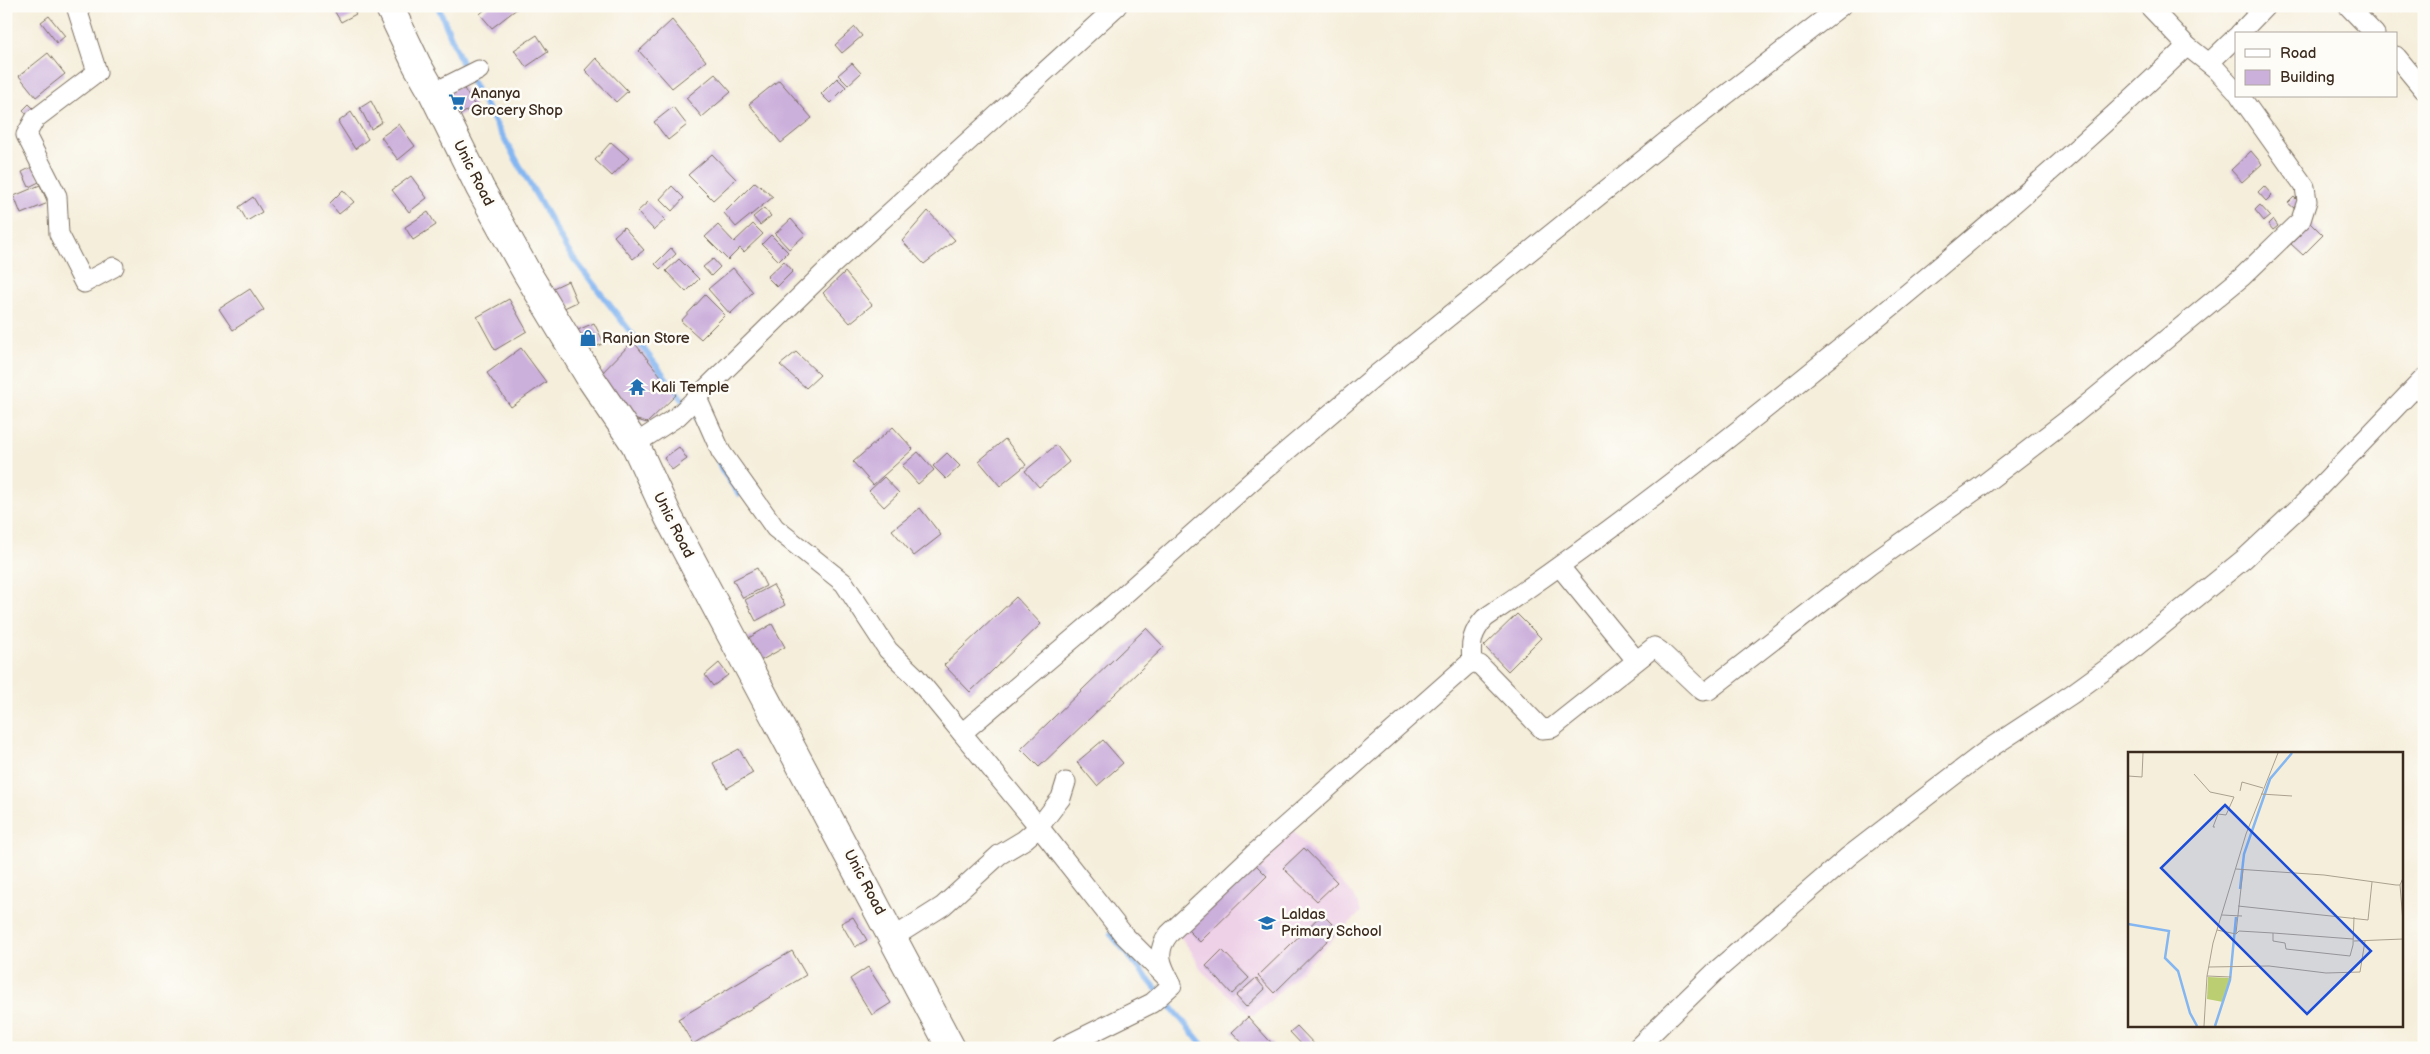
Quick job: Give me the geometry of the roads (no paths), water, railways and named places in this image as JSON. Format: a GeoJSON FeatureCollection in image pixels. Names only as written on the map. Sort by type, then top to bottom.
{"type":"FeatureCollection","features":[{"type":"Feature","properties":{"kind":"main road","name":"Unic Road"},"geometry":{"type":"LineString","coordinates":[[390,6],[417,65],[444,87],[480,188],[527,273],[591,379],[635,444],[669,518],[894,937],[914,981],[952,1048]]}},
{"type":"Feature","properties":{"kind":"street"},"geometry":{"type":"LineString","coordinates":[[76,6],[97,72],[34,119],[26,135],[57,196],[59,234],[84,283],[114,267]]}},
{"type":"Feature","properties":{"kind":"street"},"geometry":{"type":"LineString","coordinates":[[635,444],[678,416],[830,267],[1117,6]]}},
{"type":"Feature","properties":{"kind":"street"},"geometry":{"type":"LineString","coordinates":[[962,733],[1107,610],[1262,472],[1376,375],[1678,132],[1842,6]]}},
{"type":"Feature","properties":{"kind":"street"},"geometry":{"type":"LineString","coordinates":[[2149,6],[2187,46],[2209,63],[2235,90]]}},
{"type":"Feature","properties":{"kind":"street"},"geometry":{"type":"LineString","coordinates":[[2241,32],[2266,6]]}},
{"type":"Feature","properties":{"kind":"street"},"geometry":{"type":"LineString","coordinates":[[2348,6],[2374,32]]}},
{"type":"Feature","properties":{"kind":"street"},"geometry":{"type":"LineString","coordinates":[[2209,63],[2235,38]]}},
{"type":"Feature","properties":{"kind":"street"},"geometry":{"type":"LineString","coordinates":[[1472,662],[1471,643],[1476,627],[1485,618],[1560,567],[1775,402],[1958,254],[2078,150],[2187,46]]}},
{"type":"Feature","properties":{"kind":"street"},"geometry":{"type":"LineString","coordinates":[[2398,58],[2424,90]]}},
{"type":"Feature","properties":{"kind":"street"},"geometry":{"type":"LineString","coordinates":[[444,87],[479,70]]}},
{"type":"Feature","properties":{"kind":"street"},"geometry":{"type":"LineString","coordinates":[[1472,662],[1484,668],[1536,726],[1547,730],[1654,647],[1660,650],[1703,691],[1713,688],[1870,565],[1980,487],[2067,420],[2242,277],[2301,220],[2307,201],[2305,187],[2241,98]]}},
{"type":"Feature","properties":{"kind":"street"},"geometry":{"type":"LineString","coordinates":[[1637,1048],[1716,971],[1856,851],[1987,750],[2072,694],[2123,657],[2244,558],[2306,501],[2424,378]]}},
{"type":"Feature","properties":{"kind":"street"},"geometry":{"type":"LineString","coordinates":[[697,398],[721,452],[775,528],[844,583],[888,650],[915,676],[962,733],[1033,832],[1124,935],[1171,982]]}},
{"type":"Feature","properties":{"kind":"street"},"geometry":{"type":"LineString","coordinates":[[1560,567],[1636,660]]}},
{"type":"Feature","properties":{"kind":"street"},"geometry":{"type":"LineString","coordinates":[[1171,982],[1159,953],[1161,944],[1169,934],[1257,851],[1472,662]]}},
{"type":"Feature","properties":{"kind":"street"},"geometry":{"type":"LineString","coordinates":[[894,937],[944,906],[999,854],[1033,832],[1061,798],[1066,782]]}},
{"type":"Feature","properties":{"kind":"street"},"geometry":{"type":"LineString","coordinates":[[1061,1048],[1152,1003],[1171,982]]}},
{"type":"Feature","properties":{"kind":"waterway"},"geometry":{"type":"LineString","coordinates":[[438,6],[463,66],[568,251],[700,422]]}},
{"type":"Feature","properties":{"kind":"waterway"},"geometry":{"type":"LineString","coordinates":[[718,460],[722,470],[739,494]]}},
{"type":"Feature","properties":{"kind":"waterway"},"geometry":{"type":"LineString","coordinates":[[1111,934],[1205,1048]]}},
{"type":"Feature","properties":{"kind":"place","name":"Ananya Grocery Shop"},"geometry":{"type":"Point","coordinates":[457,102]}},
{"type":"Feature","properties":{"kind":"place","name":"Ranjan Store"},"geometry":{"type":"Point","coordinates":[588,338]}},
{"type":"Feature","properties":{"kind":"place","name":"Kali Temple"},"geometry":{"type":"Point","coordinates":[637,387]}},
{"type":"Feature","properties":{"kind":"place","name":"Laldas Primary School"},"geometry":{"type":"Point","coordinates":[1267,923]}}]}
